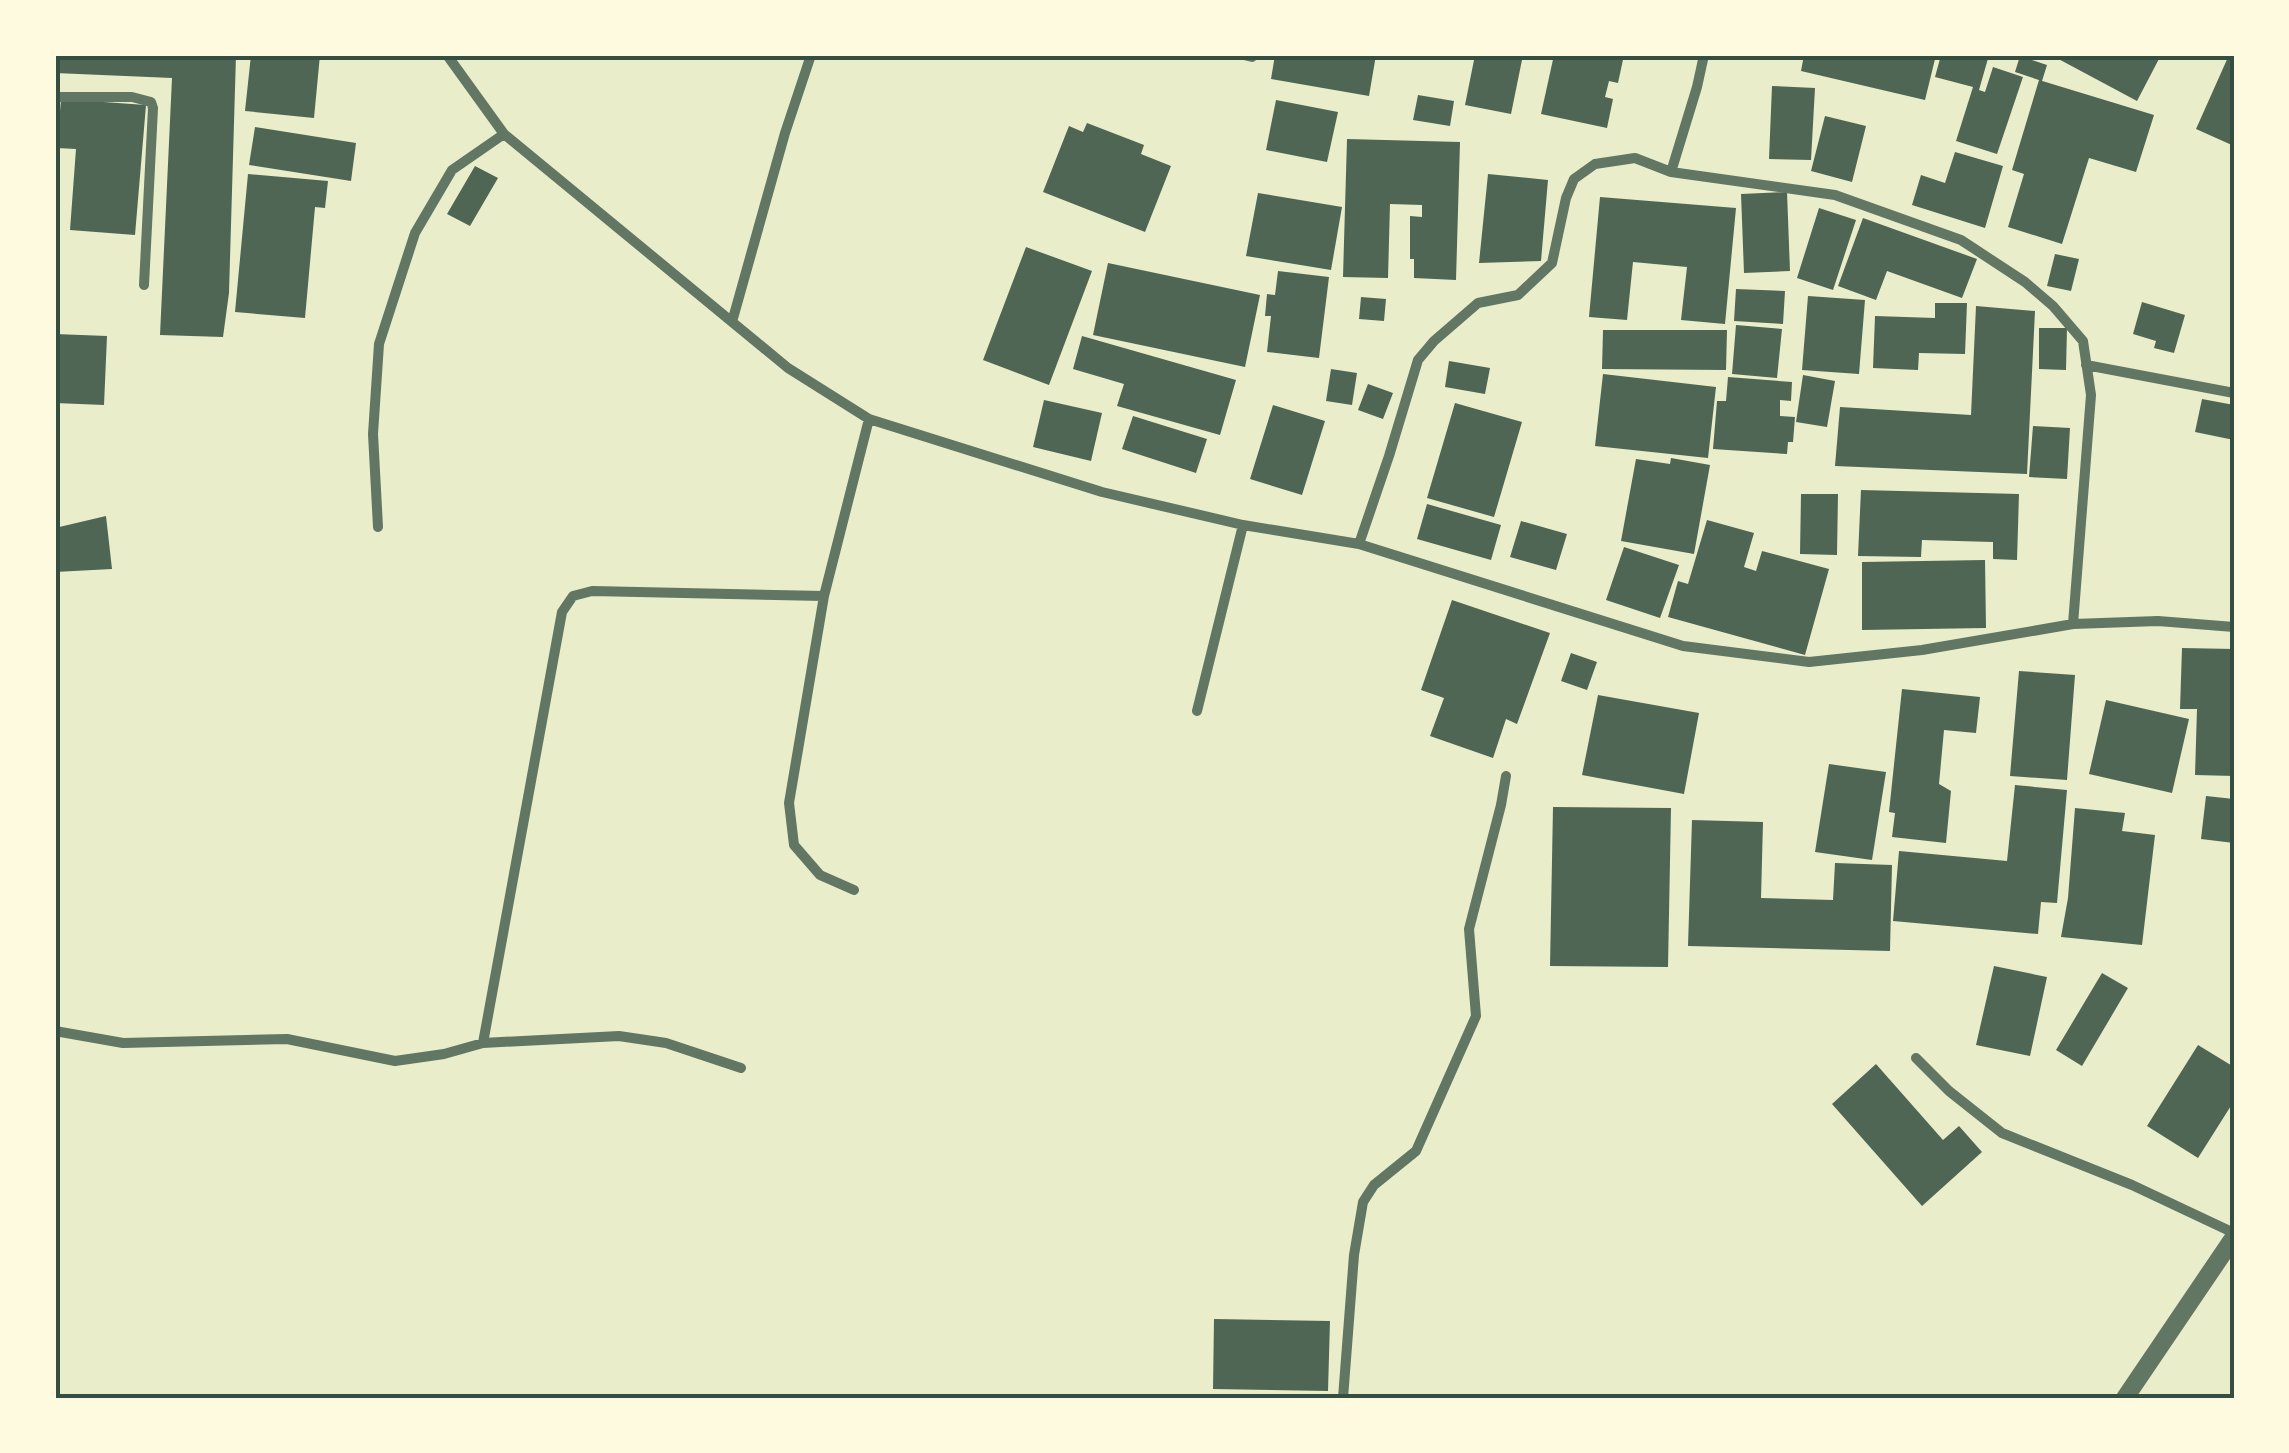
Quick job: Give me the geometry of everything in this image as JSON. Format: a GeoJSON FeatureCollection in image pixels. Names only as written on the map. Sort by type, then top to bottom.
{"type":"FeatureCollection","features":[{"type":"Feature","properties":{"kind":"street"},"geometry":{"type":"LineString","coordinates":[[447,55],[504,134],[788,368],[869,419],[1102,492],[1243,525],[1358,544],[1682,646],[1809,662],[1922,650],[2073,624],[2158,621],[2234,627]]}},
{"type":"Feature","properties":{"kind":"street"},"geometry":{"type":"LineString","coordinates":[[732,322],[810,55]]}},
{"type":"Feature","properties":{"kind":"street"},"geometry":{"type":"LineString","coordinates":[[1671,172],[1704,55]]}},
{"type":"Feature","properties":{"kind":"street"},"geometry":{"type":"LineString","coordinates":[[55,97],[132,98],[151,102],[154,108],[144,285]]}},
{"type":"Feature","properties":{"kind":"street"},"geometry":{"type":"LineString","coordinates":[[378,527],[373,434],[379,344],[415,234],[452,170],[504,134]]}},
{"type":"Feature","properties":{"kind":"street"},"geometry":{"type":"LineString","coordinates":[[1358,544],[1390,456],[1418,360],[1478,303],[1518,294],[1552,263],[1574,179],[1595,164],[1635,158],[1671,172],[1834,196],[1961,240],[2053,306],[2084,341],[2091,395],[2073,624]]}},
{"type":"Feature","properties":{"kind":"street"},"geometry":{"type":"LineString","coordinates":[[2086,365],[2234,393]]}},
{"type":"Feature","properties":{"kind":"street"},"geometry":{"type":"LineString","coordinates":[[854,890],[820,874],[794,845],[789,803],[824,596],[869,419]]}},
{"type":"Feature","properties":{"kind":"street"},"geometry":{"type":"LineString","coordinates":[[1197,712],[1243,525]]}},
{"type":"Feature","properties":{"kind":"street"},"geometry":{"type":"LineString","coordinates":[[483,1042],[562,612],[572,596],[592,590],[824,596]]}},
{"type":"Feature","properties":{"kind":"street"},"geometry":{"type":"LineString","coordinates":[[1343,1398],[1354,1255],[1363,1202],[1374,1185],[1416,1151],[1476,1016],[1470,929],[1506,776]]}},
{"type":"Feature","properties":{"kind":"street"},"geometry":{"type":"LineString","coordinates":[[55,1031],[123,1043],[287,1039],[395,1062],[444,1054],[483,1042],[619,1036],[666,1044],[741,1068]]}},
{"type":"Feature","properties":{"kind":"street"},"geometry":{"type":"LineString","coordinates":[[1916,1058],[1949,1091],[2002,1133],[2132,1185],[2234,1235],[2125,1398]]}},
{"type":"Feature","properties":{"kind":"building"},"geometry":{"type":"Polygon","coordinates":[[[55,55],[236,55],[229,293],[223,337],[160,335],[172,78],[55,73],[55,55]]]}},
{"type":"Feature","properties":{"kind":"building"},"geometry":{"type":"Polygon","coordinates":[[[251,55],[320,55],[314,118],[245,111],[251,55]]]}},
{"type":"Feature","properties":{"kind":"building"},"geometry":{"type":"Polygon","coordinates":[[[1275,55],[1376,55],[1369,96],[1271,79],[1275,55]]]}},
{"type":"Feature","properties":{"kind":"building"},"geometry":{"type":"Polygon","coordinates":[[[1475,55],[1523,55],[1511,114],[1465,105],[1475,55]]]}},
{"type":"Feature","properties":{"kind":"building"},"geometry":{"type":"Polygon","coordinates":[[[1554,55],[1624,55],[1618,83],[1609,81],[1605,97],[1613,99],[1607,128],[1541,114],[1554,55]]]}},
{"type":"Feature","properties":{"kind":"building"},"geometry":{"type":"Polygon","coordinates":[[[1804,55],[1936,55],[1925,100],[1801,71],[1804,55]]]}},
{"type":"Feature","properties":{"kind":"building"},"geometry":{"type":"Polygon","coordinates":[[[1941,55],[1989,55],[1979,90],[1985,92],[1993,67],[2023,77],[1997,154],[1956,141],[1973,87],[1935,77],[1941,55]]]}},
{"type":"Feature","properties":{"kind":"building"},"geometry":{"type":"Polygon","coordinates":[[[2051,55],[2161,55],[2137,101],[2051,55]]]}},
{"type":"Feature","properties":{"kind":"building"},"geometry":{"type":"Polygon","coordinates":[[[2229,55],[2234,55],[2234,146],[2196,129],[2229,55]]]}},
{"type":"Feature","properties":{"kind":"building"},"geometry":{"type":"Polygon","coordinates":[[[2020,56],[2047,65],[2042,81],[2015,72],[2020,56]]]}},
{"type":"Feature","properties":{"kind":"building"},"geometry":{"type":"Polygon","coordinates":[[[2039,80],[2154,115],[2136,172],[2089,158],[2062,244],[2008,227],[2024,174],[2012,170],[2039,80]]]}},
{"type":"Feature","properties":{"kind":"building"},"geometry":{"type":"Polygon","coordinates":[[[1772,86],[1815,88],[1811,160],[1769,159],[1772,86]]]}},
{"type":"Feature","properties":{"kind":"building"},"geometry":{"type":"Polygon","coordinates":[[[1418,95],[1454,101],[1450,126],[1413,120],[1418,95]]]}},
{"type":"Feature","properties":{"kind":"building"},"geometry":{"type":"Polygon","coordinates":[[[61,99],[146,105],[135,235],[70,230],[76,149],[57,148],[61,99]]]}},
{"type":"Feature","properties":{"kind":"building"},"geometry":{"type":"Polygon","coordinates":[[[1276,100],[1338,112],[1327,162],[1266,150],[1276,100]]]}},
{"type":"Feature","properties":{"kind":"building"},"geometry":{"type":"Polygon","coordinates":[[[1825,116],[1866,126],[1852,182],[1811,171],[1825,116]]]}},
{"type":"Feature","properties":{"kind":"building"},"geometry":{"type":"Polygon","coordinates":[[[1087,123],[1144,145],[1141,154],[1171,166],[1145,232],[1043,192],[1069,126],[1083,132],[1087,123]]]}},
{"type":"Feature","properties":{"kind":"building"},"geometry":{"type":"Polygon","coordinates":[[[255,127],[356,143],[351,181],[249,165],[255,127]]]}},
{"type":"Feature","properties":{"kind":"building"},"geometry":{"type":"Polygon","coordinates":[[[1347,139],[1460,142],[1456,280],[1414,278],[1410,216],[1422,217],[1422,205],[1390,204],[1388,278],[1343,277],[1347,139]]]}},
{"type":"Feature","properties":{"kind":"building"},"geometry":{"type":"Polygon","coordinates":[[[1955,152],[2003,166],[1985,228],[1912,205],[1921,175],[1945,183],[1955,152]]]}},
{"type":"Feature","properties":{"kind":"building"},"geometry":{"type":"Polygon","coordinates":[[[475,166],[498,178],[470,226],[447,214],[475,166]]]}},
{"type":"Feature","properties":{"kind":"building"},"geometry":{"type":"Polygon","coordinates":[[[248,174],[328,181],[325,208],[315,207],[305,318],[235,312],[248,174]]]}},
{"type":"Feature","properties":{"kind":"building"},"geometry":{"type":"Polygon","coordinates":[[[1488,174],[1548,180],[1541,261],[1479,263],[1488,174]]]}},
{"type":"Feature","properties":{"kind":"building"},"geometry":{"type":"Polygon","coordinates":[[[1787,192],[1790,271],[1744,273],[1741,194],[1787,192]]]}},
{"type":"Feature","properties":{"kind":"building"},"geometry":{"type":"Polygon","coordinates":[[[1258,193],[1342,207],[1331,270],[1246,256],[1258,193]]]}},
{"type":"Feature","properties":{"kind":"building"},"geometry":{"type":"Polygon","coordinates":[[[1600,197],[1736,208],[1725,324],[1681,320],[1687,267],[1633,262],[1627,320],[1589,317],[1600,197]]]}},
{"type":"Feature","properties":{"kind":"building"},"geometry":{"type":"Polygon","coordinates":[[[1819,208],[1856,220],[1833,290],[1797,278],[1819,208]]]}},
{"type":"Feature","properties":{"kind":"building"},"geometry":{"type":"Polygon","coordinates":[[[1863,218],[1977,259],[1962,298],[1887,271],[1876,300],[1838,286],[1863,218]]]}},
{"type":"Feature","properties":{"kind":"building"},"geometry":{"type":"Polygon","coordinates":[[[1026,247],[1092,271],[1049,385],[983,360],[1026,247]]]}},
{"type":"Feature","properties":{"kind":"building"},"geometry":{"type":"Polygon","coordinates":[[[2055,254],[2079,259],[2071,291],[2047,286],[2055,254]]]}},
{"type":"Feature","properties":{"kind":"building"},"geometry":{"type":"Polygon","coordinates":[[[1108,263],[1260,295],[1245,367],[1093,335],[1108,263]]]}},
{"type":"Feature","properties":{"kind":"building"},"geometry":{"type":"Polygon","coordinates":[[[1278,271],[1329,277],[1319,358],[1267,352],[1271,316],[1265,316],[1267,294],[1275,295],[1278,271]]]}},
{"type":"Feature","properties":{"kind":"building"},"geometry":{"type":"Polygon","coordinates":[[[1736,289],[1785,291],[1783,324],[1734,321],[1736,289]]]}},
{"type":"Feature","properties":{"kind":"building"},"geometry":{"type":"Polygon","coordinates":[[[1808,296],[1865,300],[1859,374],[1802,370],[1808,296]]]}},
{"type":"Feature","properties":{"kind":"building"},"geometry":{"type":"Polygon","coordinates":[[[1361,297],[1386,299],[1384,321],[1359,319],[1361,297]]]}},
{"type":"Feature","properties":{"kind":"building"},"geometry":{"type":"Polygon","coordinates":[[[2142,302],[2185,315],[2174,353],[2154,348],[2156,341],[2133,334],[2142,302]]]}},
{"type":"Feature","properties":{"kind":"building"},"geometry":{"type":"Polygon","coordinates":[[[1935,303],[1967,303],[1965,354],[1919,353],[1918,370],[1873,368],[1875,316],[1935,318],[1935,303]]]}},
{"type":"Feature","properties":{"kind":"building"},"geometry":{"type":"Polygon","coordinates":[[[1976,306],[2035,311],[2027,474],[1835,466],[1840,407],[1971,415],[1976,306]]]}},
{"type":"Feature","properties":{"kind":"building"},"geometry":{"type":"Polygon","coordinates":[[[1736,325],[1782,329],[1777,378],[1732,374],[1736,325]]]}},
{"type":"Feature","properties":{"kind":"building"},"geometry":{"type":"Polygon","coordinates":[[[2039,328],[2067,328],[2066,370],[2039,369],[2039,328]]]}},
{"type":"Feature","properties":{"kind":"building"},"geometry":{"type":"Polygon","coordinates":[[[1603,330],[1727,330],[1726,370],[1602,369],[1603,330]]]}},
{"type":"Feature","properties":{"kind":"building"},"geometry":{"type":"Polygon","coordinates":[[[55,334],[107,336],[104,405],[55,403],[55,334]]]}},
{"type":"Feature","properties":{"kind":"building"},"geometry":{"type":"Polygon","coordinates":[[[1082,336],[1236,380],[1220,435],[1117,406],[1124,384],[1073,369],[1082,336]]]}},
{"type":"Feature","properties":{"kind":"building"},"geometry":{"type":"Polygon","coordinates":[[[1449,361],[1490,368],[1485,394],[1445,387],[1449,361]]]}},
{"type":"Feature","properties":{"kind":"building"},"geometry":{"type":"Polygon","coordinates":[[[1331,369],[1357,373],[1352,405],[1326,401],[1331,369]]]}},
{"type":"Feature","properties":{"kind":"building"},"geometry":{"type":"Polygon","coordinates":[[[1603,374],[1716,387],[1708,458],[1595,446],[1603,374]]]}},
{"type":"Feature","properties":{"kind":"building"},"geometry":{"type":"Polygon","coordinates":[[[1803,375],[1835,381],[1827,427],[1796,422],[1803,375]]]}},
{"type":"Feature","properties":{"kind":"building"},"geometry":{"type":"Polygon","coordinates":[[[1728,377],[1792,382],[1791,401],[1780,400],[1780,416],[1795,417],[1793,442],[1788,442],[1787,454],[1713,449],[1717,401],[1726,401],[1728,377]]]}},
{"type":"Feature","properties":{"kind":"building"},"geometry":{"type":"Polygon","coordinates":[[[1368,384],[1393,393],[1383,419],[1358,410],[1368,384]]]}},
{"type":"Feature","properties":{"kind":"building"},"geometry":{"type":"Polygon","coordinates":[[[2202,399],[2234,405],[2234,440],[2195,432],[2202,399]]]}},
{"type":"Feature","properties":{"kind":"building"},"geometry":{"type":"Polygon","coordinates":[[[1044,400],[1102,413],[1091,461],[1033,447],[1044,400]]]}},
{"type":"Feature","properties":{"kind":"building"},"geometry":{"type":"Polygon","coordinates":[[[1455,403],[1522,422],[1494,517],[1427,498],[1455,403]]]}},
{"type":"Feature","properties":{"kind":"building"},"geometry":{"type":"Polygon","coordinates":[[[1273,405],[1325,421],[1302,495],[1250,479],[1273,405]]]}},
{"type":"Feature","properties":{"kind":"building"},"geometry":{"type":"Polygon","coordinates":[[[1133,416],[1207,439],[1196,473],[1122,449],[1133,416]]]}},
{"type":"Feature","properties":{"kind":"building"},"geometry":{"type":"Polygon","coordinates":[[[2033,426],[2070,428],[2067,479],[2029,477],[2033,426]]]}},
{"type":"Feature","properties":{"kind":"building"},"geometry":{"type":"Polygon","coordinates":[[[1671,458],[1710,465],[1694,554],[1621,541],[1636,459],[1670,464],[1671,458]]]}},
{"type":"Feature","properties":{"kind":"building"},"geometry":{"type":"Polygon","coordinates":[[[1861,490],[2019,494],[2017,560],[1993,559],[1993,542],[1922,540],[1921,557],[1858,556],[1861,490]]]}},
{"type":"Feature","properties":{"kind":"building"},"geometry":{"type":"Polygon","coordinates":[[[1801,494],[1838,494],[1837,555],[1800,554],[1801,494]]]}},
{"type":"Feature","properties":{"kind":"building"},"geometry":{"type":"Polygon","coordinates":[[[1427,504],[1501,525],[1491,560],[1417,539],[1427,504]]]}},
{"type":"Feature","properties":{"kind":"building"},"geometry":{"type":"Polygon","coordinates":[[[106,516],[112,569],[55,572],[55,528],[106,516]]]}},
{"type":"Feature","properties":{"kind":"building"},"geometry":{"type":"Polygon","coordinates":[[[1707,520],[1754,533],[1744,567],[1756,571],[1762,551],[1829,569],[1805,655],[1668,617],[1678,581],[1688,584],[1707,520]]]}},
{"type":"Feature","properties":{"kind":"building"},"geometry":{"type":"Polygon","coordinates":[[[1521,521],[1567,534],[1556,570],[1510,557],[1521,521]]]}},
{"type":"Feature","properties":{"kind":"building"},"geometry":{"type":"Polygon","coordinates":[[[1624,547],[1679,565],[1660,618],[1606,600],[1624,547]]]}},
{"type":"Feature","properties":{"kind":"building"},"geometry":{"type":"Polygon","coordinates":[[[1985,560],[1986,628],[1862,630],[1862,562],[1985,560]]]}},
{"type":"Feature","properties":{"kind":"building"},"geometry":{"type":"Polygon","coordinates":[[[1452,600],[1550,633],[1517,724],[1506,719],[1493,758],[1430,736],[1444,698],[1421,690],[1452,600]]]}},
{"type":"Feature","properties":{"kind":"building"},"geometry":{"type":"Polygon","coordinates":[[[2182,648],[2234,649],[2234,776],[2195,775],[2197,709],[2180,709],[2182,648]]]}},
{"type":"Feature","properties":{"kind":"building"},"geometry":{"type":"Polygon","coordinates":[[[1571,653],[1597,662],[1587,690],[1561,681],[1571,653]]]}},
{"type":"Feature","properties":{"kind":"building"},"geometry":{"type":"Polygon","coordinates":[[[2019,671],[2075,675],[2067,780],[2010,776],[2019,671]]]}},
{"type":"Feature","properties":{"kind":"building"},"geometry":{"type":"Polygon","coordinates":[[[1902,689],[1980,697],[1976,733],[1944,730],[1939,784],[1951,791],[1946,843],[1892,837],[1895,813],[1889,812],[1902,689]]]}},
{"type":"Feature","properties":{"kind":"building"},"geometry":{"type":"Polygon","coordinates":[[[1598,695],[1699,713],[1684,794],[1582,775],[1598,695]]]}},
{"type":"Feature","properties":{"kind":"building"},"geometry":{"type":"Polygon","coordinates":[[[2106,700],[2189,719],[2172,793],[2089,774],[2106,700]]]}},
{"type":"Feature","properties":{"kind":"building"},"geometry":{"type":"Polygon","coordinates":[[[1829,764],[1886,772],[1872,860],[1815,852],[1829,764]]]}},
{"type":"Feature","properties":{"kind":"building"},"geometry":{"type":"Polygon","coordinates":[[[2015,785],[2067,790],[2057,903],[2041,902],[2038,934],[1893,921],[1899,851],[2007,861],[2015,785]]]}},
{"type":"Feature","properties":{"kind":"building"},"geometry":{"type":"Polygon","coordinates":[[[2206,796],[2234,799],[2234,843],[2201,839],[2206,796]]]}},
{"type":"Feature","properties":{"kind":"building"},"geometry":{"type":"Polygon","coordinates":[[[1553,807],[1671,808],[1668,967],[1550,966],[1553,807]]]}},
{"type":"Feature","properties":{"kind":"building"},"geometry":{"type":"Polygon","coordinates":[[[2075,808],[2125,813],[2122,831],[2155,835],[2142,945],[2061,937],[2075,808]]]}},
{"type":"Feature","properties":{"kind":"building"},"geometry":{"type":"Polygon","coordinates":[[[1692,820],[1763,822],[1761,898],[1833,900],[1835,863],[1892,865],[1890,951],[1688,946],[1692,820]]]}},
{"type":"Feature","properties":{"kind":"building"},"geometry":{"type":"Polygon","coordinates":[[[1994,966],[2047,977],[2030,1056],[1976,1045],[1994,966]]]}},
{"type":"Feature","properties":{"kind":"building"},"geometry":{"type":"Polygon","coordinates":[[[2102,973],[2128,988],[2082,1066],[2056,1050],[2102,973]]]}},
{"type":"Feature","properties":{"kind":"building"},"geometry":{"type":"Polygon","coordinates":[[[2198,1045],[2234,1067],[2234,1101],[2198,1158],[2147,1126],[2198,1045]]]}},
{"type":"Feature","properties":{"kind":"building"},"geometry":{"type":"Polygon","coordinates":[[[1876,1064],[1943,1140],[1959,1126],[1982,1152],[1922,1206],[1832,1104],[1876,1064]]]}},
{"type":"Feature","properties":{"kind":"building"},"geometry":{"type":"Polygon","coordinates":[[[1214,1319],[1330,1321],[1328,1391],[1213,1389],[1214,1319]]]}}]}
